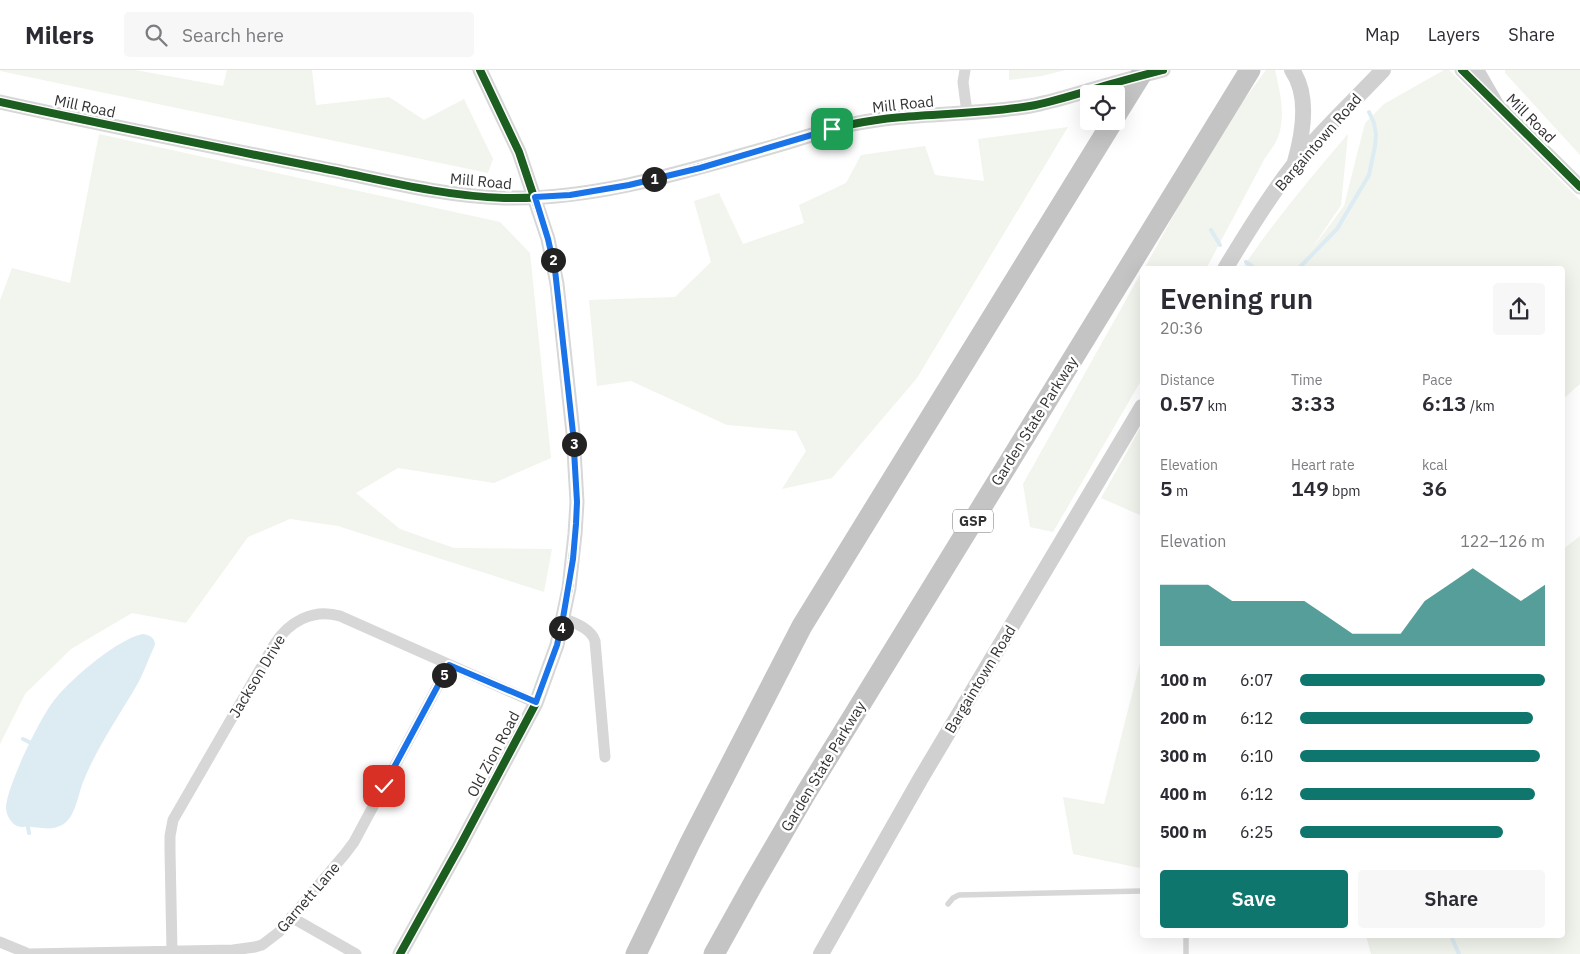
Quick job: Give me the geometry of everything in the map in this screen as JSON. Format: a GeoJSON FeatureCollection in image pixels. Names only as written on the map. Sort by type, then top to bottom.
{"type":"FeatureCollection","features":[{"type":"Feature","properties":{"kind":"highway"},"geometry":{"type":"LineString","coordinates":[[1125,101],[1144,70]]}},
{"type":"Feature","properties":{"kind":"highway","name":"Garden State Parkway"},"geometry":{"type":"LineString","coordinates":[[714,954],[806,793],[1250,70]]}},
{"type":"Feature","properties":{"kind":"highway"},"geometry":{"type":"LineString","coordinates":[[636,954],[690,843],[802,626],[1107,130]]}},
{"type":"Feature","properties":{"kind":"main road"},"geometry":{"type":"LineString","coordinates":[[1292,70],[1298,81],[1303,104],[1300,139],[1294,164]]}},
{"type":"Feature","properties":{"kind":"main road","name":"Bargaintown Road"},"geometry":{"type":"LineString","coordinates":[[1227,266],[1265,205],[1294,164],[1383,70]]}},
{"type":"Feature","properties":{"kind":"main road"},"geometry":{"type":"LineString","coordinates":[[1476,70],[1494,101]]}},
{"type":"Feature","properties":{"kind":"main road","name":"Bargaintown Road"},"geometry":{"type":"LineString","coordinates":[[821,954],[926,769],[1140,410]]}},
{"type":"Feature","properties":{"kind":"street","name":"Old Zion Road"},"geometry":{"type":"LineString","coordinates":[[400,954],[536,702],[557,645],[569,588],[575,534],[577,502],[575,467],[555,270],[548,239],[519,152],[480,70]]}},
{"type":"Feature","properties":{"kind":"street"},"geometry":{"type":"LineString","coordinates":[[965,70],[963,82],[967,113]]}},
{"type":"Feature","properties":{"kind":"street","name":"Mill Road"},"geometry":{"type":"LineString","coordinates":[[0,102],[426,189],[504,198],[570,195],[629,185],[700,168],[813,134],[857,124],[909,116],[967,113],[1031,106],[1163,70]]}},
{"type":"Feature","properties":{"kind":"street","name":"Mill Road"},"geometry":{"type":"LineString","coordinates":[[1462,70],[1580,187]]}},
{"type":"Feature","properties":{"kind":"street","name":"Jackson Drive"},"geometry":{"type":"LineString","coordinates":[[172,951],[170,836],[173,820],[274,645],[285,629],[293,623],[310,616],[334,614],[536,702]]}},
{"type":"Feature","properties":{"kind":"street"},"geometry":{"type":"LineString","coordinates":[[563,618],[590,632],[595,640],[605,757]]}},
{"type":"Feature","properties":{"kind":"street","name":"Garnett Lane"},"geometry":{"type":"LineString","coordinates":[[0,942],[29,954],[233,950],[262,945],[279,932],[354,842],[449,665]]}},
{"type":"Feature","properties":{"kind":"street"},"geometry":{"type":"LineString","coordinates":[[291,917],[356,954]]}},
{"type":"Feature","properties":{"kind":"lane"},"geometry":{"type":"LineString","coordinates":[[948,904],[958,895],[1140,891]]}},
{"type":"Feature","properties":{"kind":"lane"},"geometry":{"type":"LineString","coordinates":[[1186,938],[1186,954]]}},
{"type":"Feature","properties":{"kind":"shaded area"},"geometry":{"type":"Polygon","coordinates":[[[0,70],[135,70],[223,86],[227,70],[312,70],[316,105],[389,97],[424,120],[464,99],[493,159],[488,173],[0,70]]]}},
{"type":"Feature","properties":{"kind":"shaded area"},"geometry":{"type":"Polygon","coordinates":[[[1009,70],[1065,70],[1042,76],[1009,80],[1009,70]]]}},
{"type":"Feature","properties":{"kind":"shaded area"},"geometry":{"type":"Polygon","coordinates":[[[1266,70],[1275,70],[1282,112],[1278,137],[1208,266],[1146,266],[1192,182],[1230,119],[1266,70]]]}},
{"type":"Feature","properties":{"kind":"shaded area"},"geometry":{"type":"Polygon","coordinates":[[[1444,70],[1449,70],[1580,200],[1580,384],[1565,397],[1565,266],[1244,266],[1280,217],[1348,134],[1341,205],[1311,250],[1344,206],[1365,123],[1384,104],[1444,70]]]}},
{"type":"Feature","properties":{"kind":"shaded area"},"geometry":{"type":"Polygon","coordinates":[[[1505,70],[1580,70],[1580,155],[1505,73],[1505,70]]]}},
{"type":"Feature","properties":{"kind":"shaded area"},"geometry":{"type":"Polygon","coordinates":[[[1068,127],[917,378],[832,478],[782,489],[806,451],[796,431],[727,425],[631,381],[597,386],[589,300],[675,297],[711,262],[694,201],[719,193],[743,244],[804,223],[799,205],[846,183],[861,155],[925,146],[935,175],[984,181],[978,139],[1068,127]]]}},
{"type":"Feature","properties":{"kind":"shaded area"},"geometry":{"type":"Polygon","coordinates":[[[99,134],[500,222],[530,253],[551,458],[494,483],[398,468],[356,493],[400,529],[454,548],[552,549],[544,592],[338,526],[290,519],[248,537],[186,623],[132,613],[71,649],[25,694],[0,744],[0,300],[12,268],[70,283],[99,134]]]}},
{"type":"Feature","properties":{"kind":"shaded area"},"geometry":{"type":"Polygon","coordinates":[[[1140,275],[1140,382],[1053,532],[1030,527],[1023,484],[1140,275]]]}},
{"type":"Feature","properties":{"kind":"shaded area"},"geometry":{"type":"Polygon","coordinates":[[[1140,429],[1140,515],[1101,498],[1140,429]]]}},
{"type":"Feature","properties":{"kind":"shaded area"},"geometry":{"type":"Polygon","coordinates":[[[1580,536],[1580,954],[1371,954],[1367,938],[1565,938],[1565,548],[1580,536]]]}},
{"type":"Feature","properties":{"kind":"shaded area"},"geometry":{"type":"Polygon","coordinates":[[[143,634],[152,637],[155,645],[138,683],[95,756],[83,782],[72,815],[61,826],[53,828],[21,827],[15,825],[9,818],[6,807],[12,784],[42,719],[56,698],[96,660],[122,643],[143,634]]]}},
{"type":"Feature","properties":{"kind":"shaded area"},"geometry":{"type":"Polygon","coordinates":[[[1140,663],[1140,868],[1073,854],[1063,797],[1104,804],[1140,663]]]}},
{"type":"Feature","properties":{"kind":"waterway"},"geometry":{"type":"LineString","coordinates":[[1301,266],[1337,229],[1369,175],[1376,134],[1369,112]]}},
{"type":"Feature","properties":{"kind":"waterway"},"geometry":{"type":"LineString","coordinates":[[1211,230],[1220,245]]}},
{"type":"Feature","properties":{"kind":"waterway"},"geometry":{"type":"LineString","coordinates":[[1246,262],[1252,266]]}},
{"type":"Feature","properties":{"kind":"waterway"},"geometry":{"type":"LineString","coordinates":[[23,739],[31,743]]}},
{"type":"Feature","properties":{"kind":"waterway"},"geometry":{"type":"LineString","coordinates":[[28,827],[29,833]]}},
{"type":"Feature","properties":{"kind":"waterway"},"geometry":{"type":"LineString","coordinates":[[1452,938],[1459,954]]}},
{"type":"Feature","properties":{"kind":"cycle path"},"geometry":{"type":"LineString","coordinates":[[400,954],[536,703],[557,645],[569,588],[575,534],[577,502],[573,433],[557,284],[548,239],[519,152],[480,70]]}},
{"type":"Feature","properties":{"kind":"cycle path"},"geometry":{"type":"LineString","coordinates":[[0,102],[386,182],[456,194],[504,198],[569,195],[634,184],[853,124],[875,120],[1030,106],[1163,70]]}},
{"type":"Feature","properties":{"kind":"cycle path"},"geometry":{"type":"LineString","coordinates":[[1462,70],[1580,187]]}},
{"type":"Feature","properties":{"kind":"route"},"geometry":{"type":"LineString","coordinates":[[384,786],[449,665],[536,702],[557,645],[569,588],[577,502],[573,433],[555,270],[535,197],[602,191],[629,185],[700,168],[832,129]]}}]}
